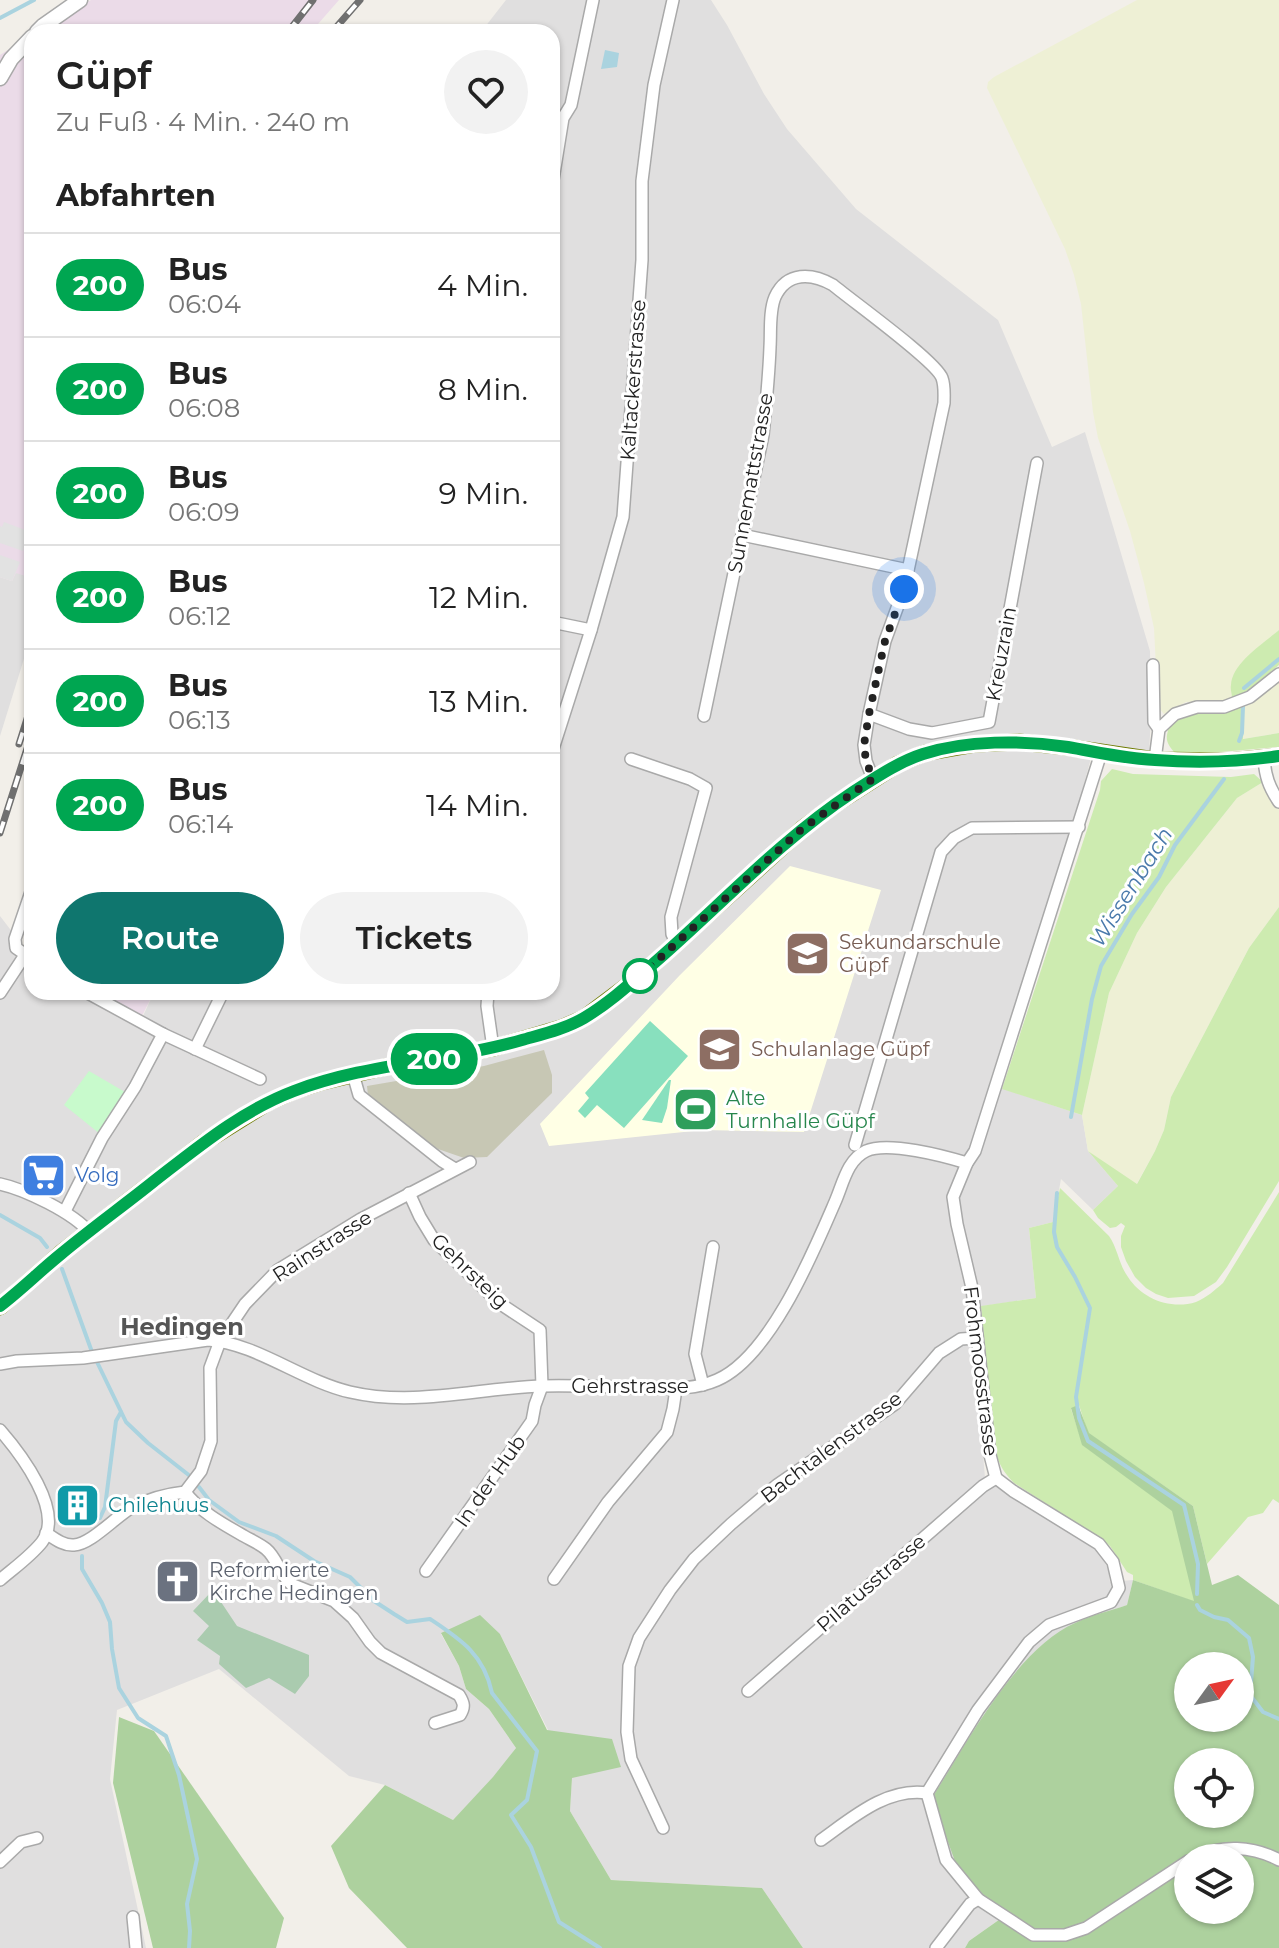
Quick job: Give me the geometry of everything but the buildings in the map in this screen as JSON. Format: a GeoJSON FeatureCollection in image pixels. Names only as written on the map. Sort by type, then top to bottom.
{"type":"FeatureCollection","features":[{"type":"Feature","properties":{"kind":"main road"},"geometry":{"type":"LineString","coordinates":[[0,1307],[61,1253],[203,1143],[267,1103],[294,1091],[353,1074],[493,1048],[584,1018],[677,944],[803,828],[898,764],[925,753],[976,744],[1019,742],[1155,760],[1228,761],[1271,757]]}},
{"type":"Feature","properties":{"kind":"street"},"geometry":{"type":"LineString","coordinates":[[46,24],[80,0]]}},
{"type":"Feature","properties":{"kind":"street"},"geometry":{"type":"LineString","coordinates":[[560,137],[563,118],[571,105],[593,0]]}},
{"type":"Feature","properties":{"kind":"street","name":"Kaltackerstrasse"},"geometry":{"type":"LineString","coordinates":[[560,727],[623,517],[642,260],[642,181],[654,85],[673,0]]}},
{"type":"Feature","properties":{"kind":"street"},"geometry":{"type":"LineString","coordinates":[[0,78],[24,45]]}},
{"type":"Feature","properties":{"kind":"street","name":"Sunnemattstrasse"},"geometry":{"type":"LineString","coordinates":[[704,716],[763,435],[773,302],[782,286],[790,280],[810,275],[833,285],[929,361],[942,377],[944,403],[904,589],[885,641],[869,714],[864,745],[873,779]]}},
{"type":"Feature","properties":{"kind":"street","name":"Kreuzrain"},"geometry":{"type":"LineString","coordinates":[[869,714],[909,729],[932,733],[989,722],[1037,463]]}},
{"type":"Feature","properties":{"kind":"street"},"geometry":{"type":"LineString","coordinates":[[742,535],[908,570]]}},
{"type":"Feature","properties":{"kind":"street"},"geometry":{"type":"LineString","coordinates":[[560,624],[591,630]]}},
{"type":"Feature","properties":{"kind":"street"},"geometry":{"type":"LineString","coordinates":[[1153,665],[1154,722],[1159,729]]}},
{"type":"Feature","properties":{"kind":"street"},"geometry":{"type":"LineString","coordinates":[[1155,760],[1159,729],[1175,714],[1197,707],[1224,707],[1250,697],[1279,674]]}},
{"type":"Feature","properties":{"kind":"street","name":"Frohmoosstrasse"},"geometry":{"type":"LineString","coordinates":[[927,1793],[978,1710],[1029,1642],[1049,1625],[1111,1602],[1119,1588],[1113,1562],[1099,1544],[996,1478],[990,1455],[972,1288],[953,1197],[975,1151],[1101,753]]}},
{"type":"Feature","properties":{"kind":"street"},"geometry":{"type":"LineString","coordinates":[[1271,757],[1265,775],[1279,802]]}},
{"type":"Feature","properties":{"kind":"street"},"geometry":{"type":"LineString","coordinates":[[631,759],[690,779],[706,788],[671,917],[672,934],[677,944]]}},
{"type":"Feature","properties":{"kind":"street"},"geometry":{"type":"LineString","coordinates":[[855,1145],[941,852],[954,838],[972,828],[1079,827]]}},
{"type":"Feature","properties":{"kind":"street"},"geometry":{"type":"LineString","coordinates":[[24,913],[15,939],[16,948],[24,954]]}},
{"type":"Feature","properties":{"kind":"street"},"geometry":{"type":"LineString","coordinates":[[0,993],[24,962]]}},
{"type":"Feature","properties":{"kind":"street"},"geometry":{"type":"LineString","coordinates":[[101,1000],[163,1034],[260,1079]]}},
{"type":"Feature","properties":{"kind":"street"},"geometry":{"type":"LineString","coordinates":[[195,1049],[219,1000]]}},
{"type":"Feature","properties":{"kind":"street"},"geometry":{"type":"LineString","coordinates":[[487,1000],[493,1048]]}},
{"type":"Feature","properties":{"kind":"street"},"geometry":{"type":"LineString","coordinates":[[65,1211],[102,1138],[135,1087],[163,1034]]}},
{"type":"Feature","properties":{"kind":"street"},"geometry":{"type":"LineString","coordinates":[[353,1074],[359,1095],[442,1161],[462,1166],[459,1151]]}},
{"type":"Feature","properties":{"kind":"street","name":"Gehrstrasse"},"geometry":{"type":"LineString","coordinates":[[220,1341],[242,1347],[322,1383],[369,1396],[415,1398],[542,1386],[676,1389],[703,1385],[732,1372],[761,1344],[805,1270],[847,1170],[857,1157],[867,1150],[902,1149],[939,1154],[967,1163]]}},
{"type":"Feature","properties":{"kind":"street","name":"Rainstrasse"},"geometry":{"type":"LineString","coordinates":[[185,1492],[201,1471],[211,1441],[210,1368],[220,1341],[245,1304],[278,1270],[361,1219],[462,1166]]}},
{"type":"Feature","properties":{"kind":"street"},"geometry":{"type":"LineString","coordinates":[[0,1184],[65,1211],[90,1233]]}},
{"type":"Feature","properties":{"kind":"street","name":"Gehrsteig"},"geometry":{"type":"LineString","coordinates":[[409,1193],[434,1240],[499,1303],[540,1330],[542,1386]]}},
{"type":"Feature","properties":{"kind":"street"},"geometry":{"type":"LineString","coordinates":[[703,1385],[695,1354],[713,1247]]}},
{"type":"Feature","properties":{"kind":"street","name":"Bachtalenstrasse"},"geometry":{"type":"LineString","coordinates":[[663,1828],[631,1759],[627,1732],[629,1666],[639,1638],[694,1559],[731,1524],[777,1485],[895,1404],[939,1353],[961,1339],[976,1338]]}},
{"type":"Feature","properties":{"kind":"street"},"geometry":{"type":"LineString","coordinates":[[0,1364],[83,1358],[208,1340],[220,1341]]}},
{"type":"Feature","properties":{"kind":"street","name":"In der Hub"},"geometry":{"type":"LineString","coordinates":[[426,1571],[532,1421],[542,1386]]}},
{"type":"Feature","properties":{"kind":"street"},"geometry":{"type":"LineString","coordinates":[[554,1579],[608,1502],[667,1432],[676,1389]]}},
{"type":"Feature","properties":{"kind":"street"},"geometry":{"type":"LineString","coordinates":[[0,1430],[37,1481],[48,1520],[42,1542],[0,1580]]}},
{"type":"Feature","properties":{"kind":"street","name":"Pilatusstrasse"},"geometry":{"type":"LineString","coordinates":[[748,1691],[983,1486],[996,1478]]}},
{"type":"Feature","properties":{"kind":"street"},"geometry":{"type":"LineString","coordinates":[[46,1533],[70,1546],[85,1543],[134,1506],[185,1492],[194,1504],[265,1548],[291,1584],[341,1606],[381,1653],[459,1695],[464,1709],[460,1715],[435,1723]]}},
{"type":"Feature","properties":{"kind":"street"},"geometry":{"type":"LineString","coordinates":[[821,1840],[886,1798],[907,1792],[927,1793],[946,1860],[978,1899],[1033,1935],[1065,1935],[1086,1928],[1174,1870]]}},
{"type":"Feature","properties":{"kind":"street"},"geometry":{"type":"LineString","coordinates":[[0,1862],[21,1842],[37,1838]]}},
{"type":"Feature","properties":{"kind":"street"},"geometry":{"type":"LineString","coordinates":[[1254,1851],[1279,1860]]}},
{"type":"Feature","properties":{"kind":"street"},"geometry":{"type":"LineString","coordinates":[[936,1948],[970,1904],[978,1899]]}},
{"type":"Feature","properties":{"kind":"street"},"geometry":{"type":"LineString","coordinates":[[133,1917],[136,1948]]}},
{"type":"Feature","properties":{"kind":"shaded area"},"geometry":{"type":"Polygon","coordinates":[[[91,0],[339,0],[318,24],[50,24],[91,0]]]}},
{"type":"Feature","properties":{"kind":"shaded area"},"geometry":{"type":"Polygon","coordinates":[[[506,0],[711,0],[787,129],[856,209],[998,320],[1052,447],[1085,432],[1150,651],[1149,752],[1095,743],[1069,840],[989,1084],[1082,1115],[1088,1151],[1118,1186],[1093,1210],[1061,1179],[1053,1222],[1029,1228],[1036,1298],[971,1308],[985,1478],[1096,1548],[1108,1568],[1110,1582],[1133,1580],[1127,1605],[1073,1624],[1003,1917],[969,1941],[965,1948],[803,1948],[762,1888],[611,1880],[570,1811],[572,1778],[500,1634],[441,1634],[459,1666],[466,1689],[489,1709],[516,1748],[494,1777],[453,1820],[385,1785],[349,1776],[219,1669],[117,1710],[110,1779],[146,1948],[0,1948],[0,916],[24,947],[24,1000],[111,1000],[143,1016],[150,1000],[560,1000],[560,24],[487,24],[506,0]]]}},
{"type":"Feature","properties":{"kind":"shaded area"},"geometry":{"type":"Polygon","coordinates":[[[1137,0],[1279,0],[1279,630],[1251,654],[1231,685],[1232,698],[1186,702],[1164,714],[1158,707],[1154,628],[1144,583],[1098,438],[1081,304],[1074,275],[1065,249],[987,88],[994,77],[1137,0]]]}},
{"type":"Feature","properties":{"kind":"shaded area"},"geometry":{"type":"Polygon","coordinates":[[[24,39],[24,576],[16,573],[12,581],[0,577],[0,55],[24,39]]]}},
{"type":"Feature","properties":{"kind":"shaded area"},"geometry":{"type":"Polygon","coordinates":[[[4,522],[24,530],[23,551],[0,543],[4,522]]]}},
{"type":"Feature","properties":{"kind":"shaded area"},"geometry":{"type":"Polygon","coordinates":[[[0,555],[20,562],[12,581],[0,577],[0,555]]]}},
{"type":"Feature","properties":{"kind":"shaded area"},"geometry":{"type":"Polygon","coordinates":[[[16,572],[24,575],[24,659],[0,736],[0,577],[12,581],[16,572]]]}},
{"type":"Feature","properties":{"kind":"shaded area"},"geometry":{"type":"Polygon","coordinates":[[[1279,681],[1279,733],[1242,739],[1243,707],[1279,681]]]}},
{"type":"Feature","properties":{"kind":"shaded area"},"geometry":{"type":"Polygon","coordinates":[[[1263,782],[1279,807],[1279,907],[1249,948],[1171,1097],[1164,1130],[1136,1185],[1088,1151],[1082,1115],[1109,993],[1137,933],[1166,887],[1237,798],[1263,782]]]}},
{"type":"Feature","properties":{"kind":"shaded area","name":"Schulanlage Güpf"},"geometry":{"type":"Polygon","coordinates":[[[790,866],[881,890],[804,1132],[703,1130],[549,1146],[540,1124],[680,975],[790,866]]]}},
{"type":"Feature","properties":{"kind":"shaded area"},"geometry":{"type":"Polygon","coordinates":[[[111,1000],[150,1000],[142,1016],[111,1000]]]}},
{"type":"Feature","properties":{"kind":"shaded area"},"geometry":{"type":"Polygon","coordinates":[[[544,1050],[552,1075],[552,1093],[487,1157],[464,1158],[438,1149],[368,1096],[367,1086],[484,1066],[544,1050]]]}},
{"type":"Feature","properties":{"kind":"shaded area"},"geometry":{"type":"Polygon","coordinates":[[[211,1592],[237,1626],[309,1655],[309,1676],[295,1694],[269,1678],[246,1688],[219,1664],[220,1656],[197,1640],[209,1626],[193,1611],[211,1592]]]}},
{"type":"Feature","properties":{"kind":"green space"},"geometry":{"type":"Polygon","coordinates":[[[1279,630],[1279,665],[1245,693],[1232,698],[1231,685],[1237,669],[1279,630]]]}},
{"type":"Feature","properties":{"kind":"green space"},"geometry":{"type":"Polygon","coordinates":[[[1243,707],[1243,739],[1279,733],[1279,747],[1209,753],[1174,752],[1168,744],[1170,727],[1182,717],[1243,707]]]}},
{"type":"Feature","properties":{"kind":"green space"},"geometry":{"type":"Polygon","coordinates":[[[1112,769],[1133,774],[1231,777],[1254,774],[1263,782],[1237,798],[1166,887],[1137,933],[1109,993],[1082,1115],[1002,1089],[1101,781],[1112,769]]]}},
{"type":"Feature","properties":{"kind":"green space"},"geometry":{"type":"Polygon","coordinates":[[[1279,907],[1279,1181],[1216,1282],[1194,1296],[1168,1298],[1146,1288],[1135,1277],[1121,1247],[1125,1226],[1121,1223],[1110,1228],[1093,1210],[1118,1186],[1088,1151],[1137,1184],[1164,1130],[1171,1097],[1249,948],[1279,907]]]}},
{"type":"Feature","properties":{"kind":"green space"},"geometry":{"type":"Polygon","coordinates":[[[650,1021],[688,1056],[624,1128],[597,1105],[585,1118],[578,1111],[589,1098],[585,1093],[650,1021]]]}},
{"type":"Feature","properties":{"kind":"green space"},"geometry":{"type":"Polygon","coordinates":[[[89,1071],[125,1092],[100,1134],[64,1105],[89,1071]]]}},
{"type":"Feature","properties":{"kind":"green space"},"geometry":{"type":"Polygon","coordinates":[[[669,1080],[667,1108],[662,1123],[642,1120],[669,1080]]]}},
{"type":"Feature","properties":{"kind":"green space"},"geometry":{"type":"Polygon","coordinates":[[[1060,1188],[1109,1236],[1134,1285],[1149,1297],[1177,1305],[1200,1300],[1223,1283],[1279,1192],[1279,1503],[1273,1499],[1263,1513],[1248,1517],[1207,1564],[1193,1506],[1088,1433],[1079,1405],[1071,1409],[1083,1445],[1173,1511],[1195,1602],[1133,1580],[1133,1575],[1127,1572],[1110,1546],[1014,1483],[1002,1468],[995,1451],[981,1306],[1036,1298],[1029,1228],[1053,1222],[1060,1188]]]}},
{"type":"Feature","properties":{"kind":"green space"},"geometry":{"type":"Polygon","coordinates":[[[1078,1405],[1089,1433],[1193,1506],[1212,1585],[1238,1575],[1279,1605],[1279,1948],[965,1948],[969,1941],[1003,1917],[956,1864],[932,1798],[994,1700],[1033,1654],[1053,1636],[1094,1615],[1127,1605],[1133,1580],[1194,1601],[1172,1511],[1082,1445],[1071,1408],[1078,1405]]]}},
{"type":"Feature","properties":{"kind":"green space"},"geometry":{"type":"Polygon","coordinates":[[[480,1615],[500,1634],[547,1730],[612,1739],[621,1767],[572,1778],[570,1811],[611,1880],[762,1888],[803,1948],[407,1948],[349,1888],[331,1846],[385,1785],[453,1820],[516,1748],[489,1709],[466,1689],[459,1666],[441,1633],[480,1615]]]}},
{"type":"Feature","properties":{"kind":"green space"},"geometry":{"type":"Polygon","coordinates":[[[119,1717],[154,1731],[284,1918],[276,1948],[153,1948],[113,1783],[119,1717]]]}},
{"type":"Feature","properties":{"kind":"water"},"geometry":{"type":"Polygon","coordinates":[[[605,50],[619,53],[617,67],[601,69],[605,50]]]}},
{"type":"Feature","properties":{"kind":"waterway"},"geometry":{"type":"LineString","coordinates":[[0,18],[34,0]]}},
{"type":"Feature","properties":{"kind":"waterway","name":"Wissenbach"},"geometry":{"type":"LineString","coordinates":[[1244,688],[1279,659]]}},
{"type":"Feature","properties":{"kind":"waterway","name":"Wissenbach"},"geometry":{"type":"LineString","coordinates":[[1239,741],[1243,706]]}},
{"type":"Feature","properties":{"kind":"waterway","name":"Wissenbach"},"geometry":{"type":"LineString","coordinates":[[1071,1117],[1101,966],[1132,914],[1159,877],[1175,845],[1224,779]]}},
{"type":"Feature","properties":{"kind":"waterway","name":"Wissenbach"},"geometry":{"type":"LineString","coordinates":[[1057,1193],[1054,1232],[1057,1247],[1090,1308],[1076,1397],[1079,1418],[1088,1441],[1184,1505],[1198,1564],[1197,1594]]}},
{"type":"Feature","properties":{"kind":"waterway"},"geometry":{"type":"LineString","coordinates":[[0,1215],[40,1238],[47,1247]]}},
{"type":"Feature","properties":{"kind":"waterway"},"geometry":{"type":"LineString","coordinates":[[62,1269],[92,1352]]}},
{"type":"Feature","properties":{"kind":"waterway"},"geometry":{"type":"LineString","coordinates":[[97,1362],[126,1422],[190,1476]]}},
{"type":"Feature","properties":{"kind":"waterway"},"geometry":{"type":"LineString","coordinates":[[100,1518],[105,1507],[116,1421],[121,1412]]}},
{"type":"Feature","properties":{"kind":"waterway"},"geometry":{"type":"LineString","coordinates":[[199,1487],[209,1500],[239,1522],[276,1536],[314,1561],[350,1577],[374,1601],[407,1622],[430,1619],[477,1658],[492,1693],[537,1751],[527,1800],[511,1815],[531,1847],[559,1922],[600,1948]]}},
{"type":"Feature","properties":{"kind":"waterway"},"geometry":{"type":"LineString","coordinates":[[82,1556],[82,1569],[110,1622],[119,1688],[138,1718],[166,1736],[179,1775],[197,1859],[187,1904],[189,1948]]}},
{"type":"Feature","properties":{"kind":"waterway","name":"Wissenbach"},"geometry":{"type":"LineString","coordinates":[[1197,1605],[1214,1617],[1228,1620],[1249,1638],[1253,1657],[1250,1695],[1263,1712],[1279,1719]]}},
{"type":"Feature","properties":{"kind":"railway"},"geometry":{"type":"LineString","coordinates":[[294,24],[313,0]]}},
{"type":"Feature","properties":{"kind":"railway"},"geometry":{"type":"LineString","coordinates":[[339,24],[360,0]]}},
{"type":"Feature","properties":{"kind":"railway"},"geometry":{"type":"LineString","coordinates":[[19,744],[24,728]]}},
{"type":"Feature","properties":{"kind":"railway"},"geometry":{"type":"LineString","coordinates":[[0,833],[24,758]]}},
{"type":"Feature","properties":{"kind":"bus line","name":"200"},"geometry":{"type":"LineString","coordinates":[[0,1306],[61,1253],[203,1143],[267,1103],[322,1082],[394,1065],[493,1048],[584,1018],[677,944],[803,828],[898,764],[925,753],[976,744],[1019,742],[1155,760],[1228,761],[1279,756]]}},
{"type":"Feature","properties":{"kind":"place","name":"Sekundarschule Güpf"},"geometry":{"type":"Point","coordinates":[808,953]}},
{"type":"Feature","properties":{"kind":"place","name":"Schulanlage Güpf"},"geometry":{"type":"Point","coordinates":[720,1049]}},
{"type":"Feature","properties":{"kind":"place","name":"Alte Turnhalle Güpf"},"geometry":{"type":"Point","coordinates":[695,1110]}},
{"type":"Feature","properties":{"kind":"place","name":"Volg"},"geometry":{"type":"Point","coordinates":[44,1175]}},
{"type":"Feature","properties":{"kind":"place","name":"Chilehuus"},"geometry":{"type":"Point","coordinates":[77,1505]}},
{"type":"Feature","properties":{"kind":"place","name":"Reformierte Kirche Hedingen"},"geometry":{"type":"Point","coordinates":[178,1581]}},
{"type":"Feature","properties":{"kind":"district","name":"Hedingen"},"geometry":{"type":"Point","coordinates":[182,1326]}},
{"type":"Feature","properties":{"kind":"route"},"geometry":{"type":"LineString","coordinates":[[640,976],[803,828],[873,779],[864,745],[869,714],[885,641],[904,589]]}}]}
